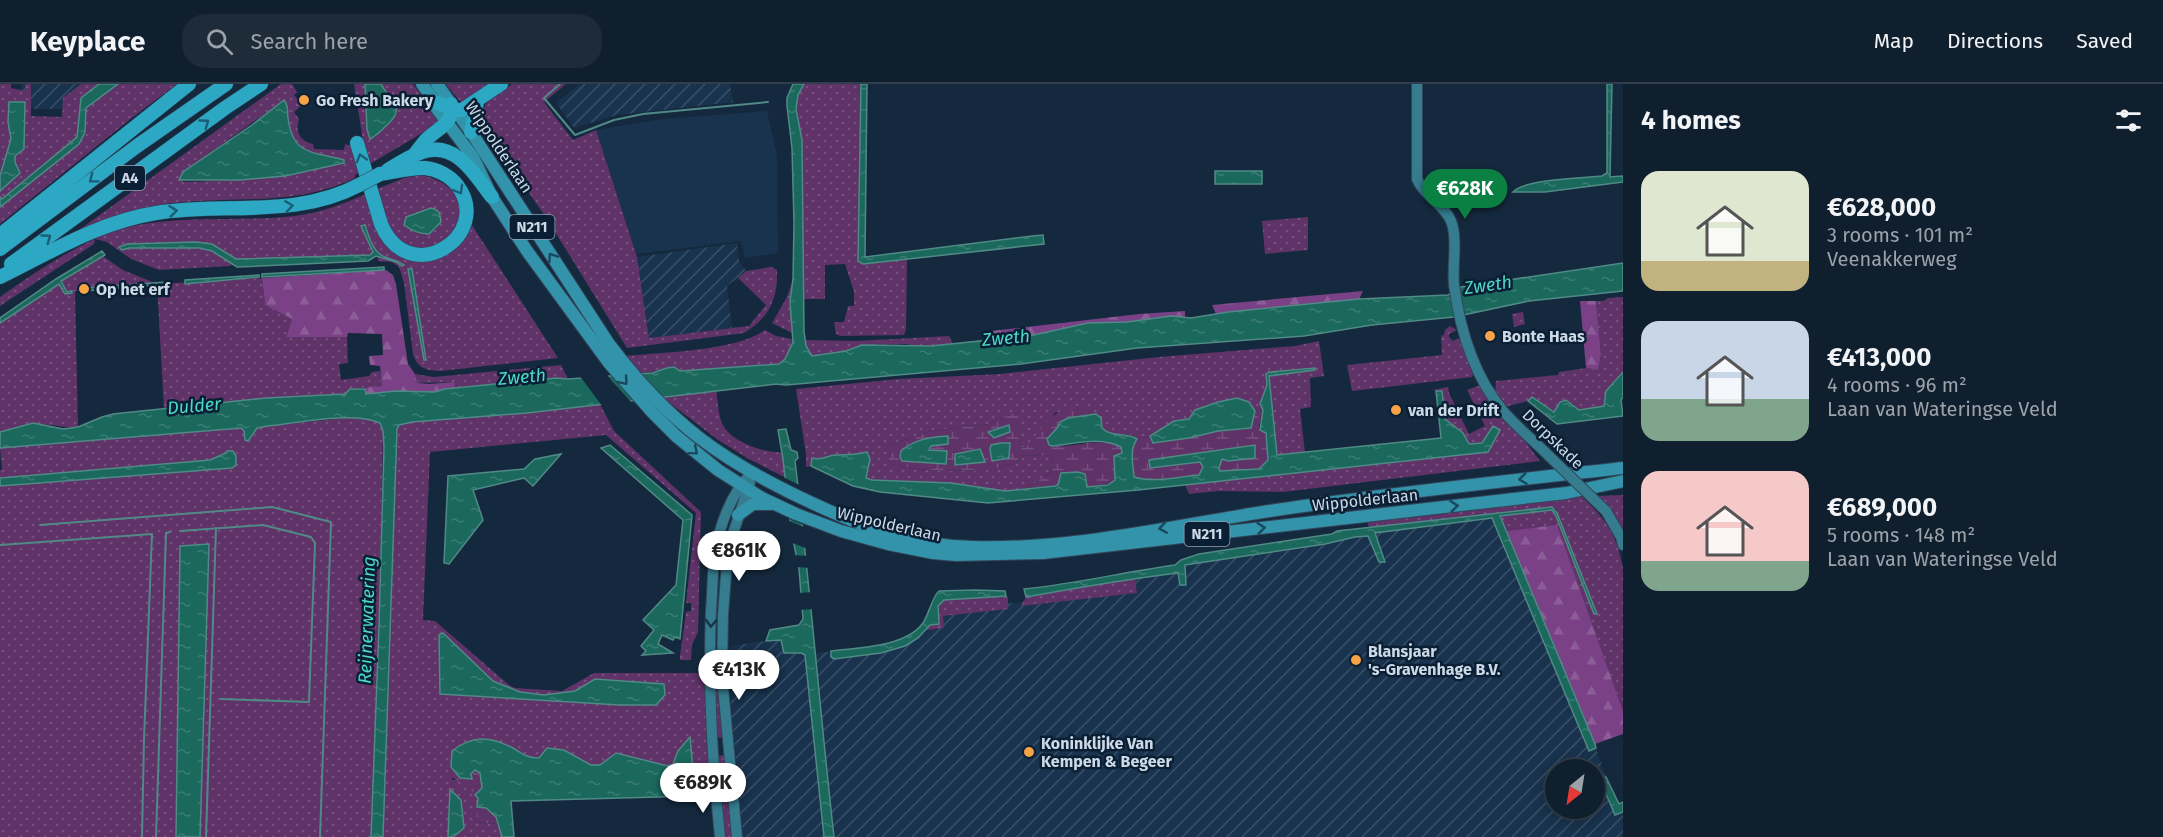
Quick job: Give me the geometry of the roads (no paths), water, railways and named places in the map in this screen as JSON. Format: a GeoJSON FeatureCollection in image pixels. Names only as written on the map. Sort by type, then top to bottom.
{"type":"FeatureCollection","features":[{"type":"Feature","properties":{"kind":"highway","name":"A4"},"geometry":{"type":"LineString","coordinates":[[0,235],[189,84]]}},
{"type":"Feature","properties":{"kind":"highway","name":"A4"},"geometry":{"type":"LineString","coordinates":[[0,249],[137,146],[226,84]]}},
{"type":"Feature","properties":{"kind":"highway","name":"A4"},"geometry":{"type":"LineString","coordinates":[[0,272],[261,84]]}},
{"type":"Feature","properties":{"kind":"highway"},"geometry":{"type":"LineString","coordinates":[[435,102],[453,108],[467,108],[501,84]]}},
{"type":"Feature","properties":{"kind":"highway"},"geometry":{"type":"LineString","coordinates":[[471,132],[477,102]]}},
{"type":"Feature","properties":{"kind":"highway"},"geometry":{"type":"LineString","coordinates":[[415,154],[428,138],[448,123],[453,108]]}},
{"type":"Feature","properties":{"kind":"highway"},"geometry":{"type":"LineString","coordinates":[[357,144],[381,225],[395,246],[406,252],[423,255],[437,252],[455,240],[464,223],[466,208],[462,193],[448,176],[425,168],[380,174]]}},
{"type":"Feature","properties":{"kind":"highway"},"geometry":{"type":"LineString","coordinates":[[0,277],[102,226],[133,218],[190,210],[294,206],[329,198],[359,185],[415,154],[436,149],[456,155],[492,197]]}},
{"type":"Feature","properties":{"kind":"main road","name":"Wippolderlaan"},"geometry":{"type":"LineString","coordinates":[[422,84],[435,102],[437,109],[474,158],[492,197],[538,267],[695,453],[744,487],[778,506],[816,522],[888,544],[933,553],[975,556],[1024,555],[1566,493],[1623,481]]}},
{"type":"Feature","properties":{"kind":"main road","name":"Wippolderlaan"},"geometry":{"type":"LineString","coordinates":[[437,84],[471,132],[603,346]]}},
{"type":"Feature","properties":{"kind":"main road","name":"Wippolderlaan"},"geometry":{"type":"LineString","coordinates":[[657,409],[751,474],[813,503],[878,531],[908,540],[972,548],[1011,547],[1120,535],[1342,501],[1623,468]]}},
{"type":"Feature","properties":{"kind":"main road"},"geometry":{"type":"LineString","coordinates":[[738,515],[749,506],[758,503],[778,506]]}},
{"type":"Feature","properties":{"kind":"street","name":"Dorpskade"},"geometry":{"type":"LineString","coordinates":[[1417,84],[1417,179],[1423,190],[1451,220],[1454,282],[1464,338],[1482,380],[1503,411],[1606,511],[1623,545]]}},
{"type":"Feature","properties":{"kind":"street"},"geometry":{"type":"LineString","coordinates":[[720,837],[712,748],[710,663],[714,563],[722,524],[751,474]]}},
{"type":"Feature","properties":{"kind":"street"},"geometry":{"type":"LineString","coordinates":[[737,837],[722,676],[723,615],[728,548],[744,487]]}},
{"type":"Feature","properties":{"kind":"street"},"geometry":{"type":"LineString","coordinates":[[712,748],[728,746]]}},
{"type":"Feature","properties":{"kind":"water"},"geometry":{"type":"Polygon","coordinates":[[[99,84],[118,84],[86,108],[85,132],[79,144],[0,207],[0,197],[2,199],[77,137],[81,98],[99,84]]]}},
{"type":"Feature","properties":{"kind":"water"},"geometry":{"type":"Polygon","coordinates":[[[365,84],[381,84],[393,101],[396,110],[392,120],[370,139],[367,129],[365,84]]]}},
{"type":"Feature","properties":{"kind":"water"},"geometry":{"type":"Polygon","coordinates":[[[793,84],[804,84],[798,95],[796,109],[802,140],[804,331],[806,346],[812,356],[846,351],[862,345],[931,346],[1029,336],[1088,323],[1127,322],[1171,316],[1191,318],[1228,312],[1359,299],[1448,295],[1461,287],[1623,263],[1623,291],[1529,301],[1454,317],[1372,325],[1304,336],[1137,348],[1021,364],[786,385],[776,384],[527,413],[399,425],[397,429],[383,837],[371,837],[384,447],[380,423],[355,418],[340,418],[268,426],[257,428],[248,441],[245,440],[244,431],[241,428],[0,448],[0,432],[33,423],[63,429],[78,427],[113,414],[266,398],[345,394],[350,389],[365,389],[366,394],[396,391],[435,392],[445,389],[556,378],[652,373],[674,367],[680,371],[779,364],[785,359],[793,342],[790,302],[793,279],[794,223],[792,148],[787,98],[793,84]]]}},
{"type":"Feature","properties":{"kind":"water"},"geometry":{"type":"Polygon","coordinates":[[[861,84],[867,84],[865,257],[1043,235],[1044,244],[863,264],[858,261],[861,84]]]}},
{"type":"Feature","properties":{"kind":"water"},"geometry":{"type":"Polygon","coordinates":[[[1607,84],[1612,84],[1610,177],[1623,176],[1623,182],[1545,192],[1513,192],[1529,184],[1602,176],[1607,173],[1607,84]]]}},
{"type":"Feature","properties":{"kind":"water"},"geometry":{"type":"Polygon","coordinates":[[[284,100],[291,131],[300,146],[314,153],[344,160],[344,163],[285,176],[240,180],[179,180],[183,172],[284,100]]]}},
{"type":"Feature","properties":{"kind":"water"},"geometry":{"type":"Polygon","coordinates":[[[9,102],[25,102],[24,149],[15,156],[20,173],[0,191],[0,176],[11,139],[8,122],[9,102]]]}},
{"type":"Feature","properties":{"kind":"water"},"geometry":{"type":"Polygon","coordinates":[[[1215,171],[1262,171],[1262,184],[1215,184],[1215,171]]]}},
{"type":"Feature","properties":{"kind":"water"},"geometry":{"type":"Polygon","coordinates":[[[431,208],[439,213],[441,222],[429,234],[416,232],[404,225],[406,217],[431,208]]]}},
{"type":"Feature","properties":{"kind":"water"},"geometry":{"type":"Polygon","coordinates":[[[365,225],[377,252],[404,265],[376,256],[368,261],[237,267],[212,251],[200,248],[129,248],[122,250],[119,247],[127,244],[196,242],[212,244],[236,259],[370,255],[373,252],[361,226],[365,225]]]}},
{"type":"Feature","properties":{"kind":"water"},"geometry":{"type":"Polygon","coordinates":[[[102,251],[105,255],[61,281],[67,292],[72,291],[72,293],[65,294],[59,284],[0,323],[0,318],[56,279],[102,251]]]}},
{"type":"Feature","properties":{"kind":"water"},"geometry":{"type":"Polygon","coordinates":[[[384,267],[384,270],[262,277],[262,274],[384,267]]]}},
{"type":"Feature","properties":{"kind":"water"},"geometry":{"type":"Polygon","coordinates":[[[408,269],[412,269],[426,360],[424,360],[408,269]]]}},
{"type":"Feature","properties":{"kind":"water"},"geometry":{"type":"Polygon","coordinates":[[[259,275],[259,277],[185,284],[185,280],[259,275]]]}},
{"type":"Feature","properties":{"kind":"water"},"geometry":{"type":"Polygon","coordinates":[[[166,282],[167,284],[85,291],[85,288],[166,282]]]}},
{"type":"Feature","properties":{"kind":"water"},"geometry":{"type":"Polygon","coordinates":[[[1315,368],[1315,370],[1269,376],[1277,455],[1441,438],[1436,391],[1442,391],[1445,419],[1463,433],[1469,444],[1482,443],[1493,426],[1500,430],[1488,452],[1138,490],[988,503],[880,492],[853,486],[811,466],[812,458],[820,459],[833,455],[867,452],[870,459],[866,478],[872,480],[951,483],[1005,491],[1055,486],[1058,485],[1061,473],[1078,472],[1085,474],[1087,487],[1108,485],[1115,480],[1114,456],[1122,453],[1121,447],[1096,441],[1052,446],[1049,445],[1047,439],[1060,422],[1068,418],[1096,414],[1101,418],[1102,428],[1106,431],[1137,439],[1132,452],[1134,477],[1158,480],[1199,475],[1203,467],[1200,462],[1150,468],[1149,460],[1255,445],[1255,458],[1228,461],[1222,459],[1219,468],[1220,471],[1259,469],[1268,460],[1266,433],[1260,430],[1263,410],[1260,404],[1267,385],[1266,374],[1315,368]]]}},
{"type":"Feature","properties":{"kind":"water"},"geometry":{"type":"Polygon","coordinates":[[[1623,372],[1621,400],[1623,416],[1557,424],[1528,401],[1532,397],[1554,412],[1560,402],[1566,400],[1579,410],[1604,406],[1606,391],[1623,372]]]}},
{"type":"Feature","properties":{"kind":"water"},"geometry":{"type":"Polygon","coordinates":[[[1237,398],[1249,402],[1255,411],[1251,428],[1218,431],[1153,443],[1150,436],[1174,421],[1189,419],[1195,410],[1237,398]]]}},
{"type":"Feature","properties":{"kind":"water"},"geometry":{"type":"Polygon","coordinates":[[[1009,425],[1010,432],[994,438],[988,432],[1009,425]]]}},
{"type":"Feature","properties":{"kind":"water"},"geometry":{"type":"Polygon","coordinates":[[[786,429],[791,450],[797,452],[798,458],[795,461],[834,837],[824,837],[805,655],[784,653],[781,640],[766,641],[770,630],[799,625],[803,619],[799,569],[791,530],[778,430],[786,429]]]}},
{"type":"Feature","properties":{"kind":"water"},"geometry":{"type":"Polygon","coordinates":[[[948,436],[948,444],[931,446],[929,450],[947,451],[946,464],[902,461],[900,457],[901,451],[918,441],[948,436]]]}},
{"type":"Feature","properties":{"kind":"water"},"geometry":{"type":"Polygon","coordinates":[[[1010,443],[1009,458],[992,461],[991,445],[1010,443]]]}},
{"type":"Feature","properties":{"kind":"water"},"geometry":{"type":"Polygon","coordinates":[[[610,445],[692,515],[680,639],[675,637],[673,640],[662,635],[658,644],[673,653],[642,655],[646,651],[641,646],[654,630],[643,620],[676,585],[683,520],[601,448],[610,445]]]}},
{"type":"Feature","properties":{"kind":"water"},"geometry":{"type":"Polygon","coordinates":[[[980,449],[985,462],[955,465],[955,454],[980,449]]]}},
{"type":"Feature","properties":{"kind":"water"},"geometry":{"type":"Polygon","coordinates":[[[227,451],[233,451],[236,456],[236,465],[232,468],[0,486],[0,478],[210,460],[227,451]]]}},
{"type":"Feature","properties":{"kind":"water"},"geometry":{"type":"Polygon","coordinates":[[[561,454],[533,486],[524,478],[473,490],[483,520],[449,564],[444,563],[448,476],[524,469],[535,459],[561,454]]]}},
{"type":"Feature","properties":{"kind":"water"},"geometry":{"type":"Polygon","coordinates":[[[1552,507],[1557,513],[1597,614],[1594,614],[1552,510],[1500,516],[1595,744],[1596,748],[1589,751],[1492,518],[1375,533],[1385,562],[1379,562],[1368,536],[1185,565],[1186,585],[1180,585],[1178,573],[1026,597],[1024,589],[1175,565],[1181,560],[1199,554],[1332,534],[1337,531],[1552,507]]]}},
{"type":"Feature","properties":{"kind":"water"},"geometry":{"type":"Polygon","coordinates":[[[209,544],[200,837],[176,837],[180,546],[209,544]]]}},
{"type":"Feature","properties":{"kind":"water"},"geometry":{"type":"Polygon","coordinates":[[[939,591],[1005,591],[1006,596],[944,600],[938,606],[939,624],[930,625],[918,638],[905,646],[881,653],[834,659],[831,657],[831,651],[893,642],[915,631],[923,623],[939,591]]]}},
{"type":"Feature","properties":{"kind":"water"},"geometry":{"type":"Polygon","coordinates":[[[443,633],[493,681],[520,692],[544,695],[575,691],[595,679],[664,684],[665,695],[656,705],[620,705],[440,694],[439,635],[443,633]]]}},
{"type":"Feature","properties":{"kind":"water"},"geometry":{"type":"Polygon","coordinates":[[[690,737],[693,769],[696,774],[705,777],[704,789],[695,796],[511,801],[514,837],[502,837],[496,817],[486,808],[477,807],[478,798],[475,795],[482,788],[480,773],[475,770],[471,774],[472,779],[460,778],[451,767],[452,751],[467,742],[481,739],[497,741],[535,758],[539,758],[547,748],[564,750],[591,765],[600,765],[616,753],[668,766],[673,764],[678,751],[690,737]]]}},
{"type":"Feature","properties":{"kind":"water"},"geometry":{"type":"Polygon","coordinates":[[[1605,777],[1619,804],[1623,802],[1623,812],[1615,815],[1605,792],[1605,777]]]}},
{"type":"Feature","properties":{"kind":"water"},"geometry":{"type":"Polygon","coordinates":[[[450,789],[461,800],[464,828],[453,837],[448,837],[450,789]]]}},
{"type":"Feature","properties":{"kind":"waterway"},"geometry":{"type":"LineString","coordinates":[[560,84],[544,98],[575,135],[614,120],[643,114],[768,102]]}},
{"type":"Feature","properties":{"kind":"waterway"},"geometry":{"type":"LineString","coordinates":[[40,525],[272,507],[331,522],[320,837]]}},
{"type":"Feature","properties":{"kind":"waterway"},"geometry":{"type":"LineString","coordinates":[[180,531],[263,525],[311,537],[315,543],[309,702],[221,699]]}},
{"type":"Feature","properties":{"kind":"waterway"},"geometry":{"type":"LineString","coordinates":[[206,837],[216,528]]}},
{"type":"Feature","properties":{"kind":"waterway"},"geometry":{"type":"LineString","coordinates":[[156,837],[166,533],[170,532]]}},
{"type":"Feature","properties":{"kind":"waterway"},"geometry":{"type":"LineString","coordinates":[[0,545],[152,534],[142,837]]}},
{"type":"Feature","properties":{"kind":"place","name":"Go Fresh Bakery"},"geometry":{"type":"Point","coordinates":[304,100]}},
{"type":"Feature","properties":{"kind":"place","name":"Op het erf"},"geometry":{"type":"Point","coordinates":[84,289]}},
{"type":"Feature","properties":{"kind":"place","name":"Bonte Haas"},"geometry":{"type":"Point","coordinates":[1490,336]}},
{"type":"Feature","properties":{"kind":"place","name":"van der Drift"},"geometry":{"type":"Point","coordinates":[1396,410]}},
{"type":"Feature","properties":{"kind":"place","name":"Blansjaar 's-Gravenhage B.V."},"geometry":{"type":"Point","coordinates":[1356,660]}},
{"type":"Feature","properties":{"kind":"place","name":"Koninklijke Van Kempen & Begeer"},"geometry":{"type":"Point","coordinates":[1029,752]}},
{"type":"Feature","properties":{"kind":"water label","name":"Zweth"},"geometry":{"type":"Point","coordinates":[1488,285]}},
{"type":"Feature","properties":{"kind":"water label","name":"Zweth"},"geometry":{"type":"Point","coordinates":[1006,338]}},
{"type":"Feature","properties":{"kind":"water label","name":"Zweth"},"geometry":{"type":"Point","coordinates":[522,377]}},
{"type":"Feature","properties":{"kind":"water label","name":"Dulder"},"geometry":{"type":"Point","coordinates":[194,406]}},
{"type":"Feature","properties":{"kind":"water label","name":"Reijnerwatering"},"geometry":{"type":"Point","coordinates":[367,620]}}]}
